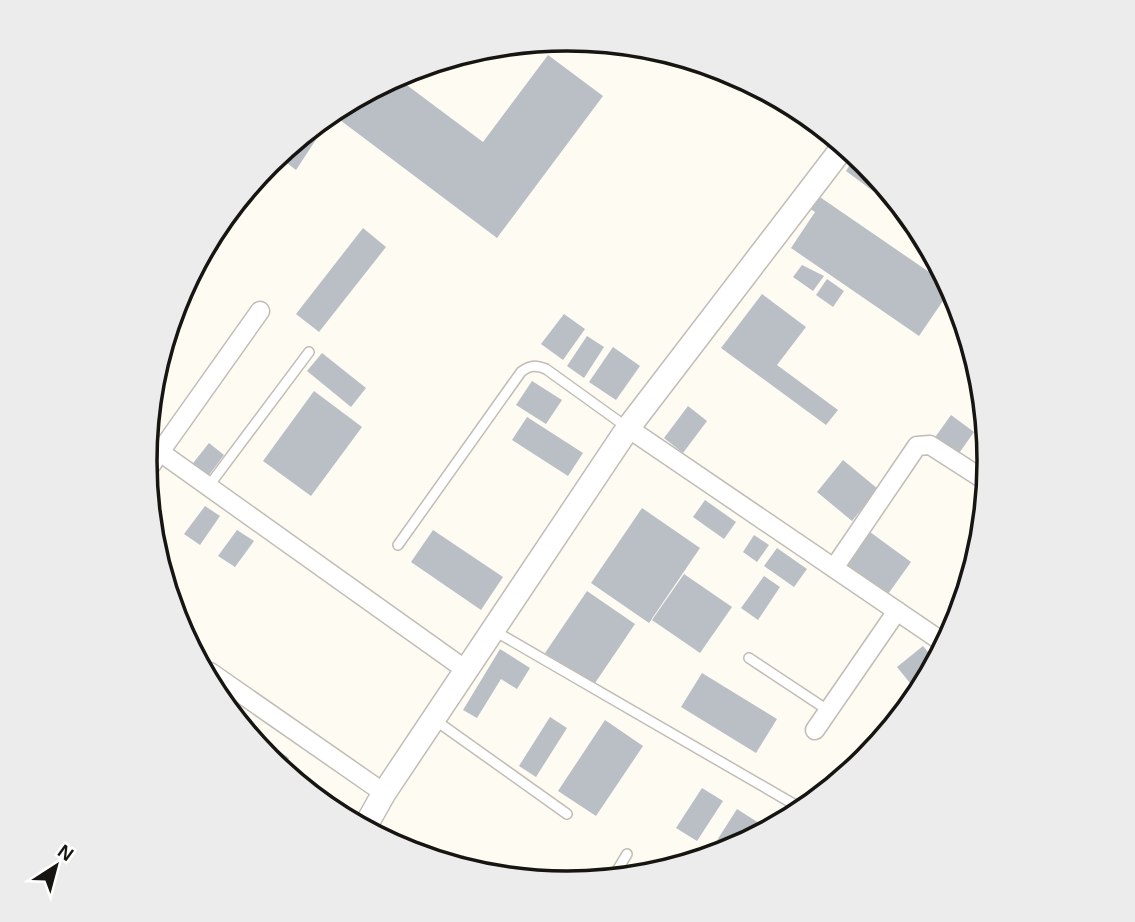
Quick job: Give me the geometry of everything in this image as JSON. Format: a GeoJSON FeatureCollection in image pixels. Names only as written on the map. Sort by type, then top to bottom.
{"type":"FeatureCollection","features":[{"type":"Feature","properties":{"kind":"street"},"geometry":{"type":"LineString","coordinates":[[369,820],[384,793],[628,428],[838,153]]}},
{"type":"Feature","properties":{"kind":"street"},"geometry":{"type":"LineString","coordinates":[[158,444],[260,311]]}},
{"type":"Feature","properties":{"kind":"street"},"geometry":{"type":"LineString","coordinates":[[628,428],[937,638]]}},
{"type":"Feature","properties":{"kind":"street"},"geometry":{"type":"LineString","coordinates":[[834,568],[920,444],[930,446],[977,476]]}},
{"type":"Feature","properties":{"kind":"street"},"geometry":{"type":"LineString","coordinates":[[157,451],[466,670]]}},
{"type":"Feature","properties":{"kind":"street"},"geometry":{"type":"LineString","coordinates":[[816,730],[897,611]]}},
{"type":"Feature","properties":{"kind":"street"},"geometry":{"type":"LineString","coordinates":[[220,679],[384,793]]}},
{"type":"Feature","properties":{"kind":"lane"},"geometry":{"type":"LineString","coordinates":[[208,487],[309,352]]}},
{"type":"Feature","properties":{"kind":"lane"},"geometry":{"type":"LineString","coordinates":[[398,545],[521,372],[528,366],[537,365],[546,369],[628,428]]}},
{"type":"Feature","properties":{"kind":"lane"},"geometry":{"type":"LineString","coordinates":[[493,630],[793,803]]}},
{"type":"Feature","properties":{"kind":"lane"},"geometry":{"type":"LineString","coordinates":[[749,658],[829,711]]}},
{"type":"Feature","properties":{"kind":"lane"},"geometry":{"type":"LineString","coordinates":[[434,719],[567,814]]}},
{"type":"Feature","properties":{"kind":"lane"},"geometry":{"type":"LineString","coordinates":[[618,868],[627,854]]}},
{"type":"Feature","properties":{"kind":"building"},"geometry":{"type":"Polygon","coordinates":[[[548,55],[603,96],[497,238],[340,120],[406,84],[483,142],[548,55]]]}},
{"type":"Feature","properties":{"kind":"building"},"geometry":{"type":"Polygon","coordinates":[[[316,137],[317,138],[296,170],[286,163],[316,137]]]}},
{"type":"Feature","properties":{"kind":"building"},"geometry":{"type":"Polygon","coordinates":[[[850,164],[881,197],[846,171],[850,164]]]}},
{"type":"Feature","properties":{"kind":"building"},"geometry":{"type":"Polygon","coordinates":[[[814,193],[932,274],[944,299],[919,336],[791,248],[815,212],[806,206],[814,193]]]}},
{"type":"Feature","properties":{"kind":"building"},"geometry":{"type":"Polygon","coordinates":[[[363,228],[386,247],[319,332],[296,314],[363,228]]]}},
{"type":"Feature","properties":{"kind":"building"},"geometry":{"type":"Polygon","coordinates":[[[802,265],[824,276],[813,291],[793,277],[802,265]]]}},
{"type":"Feature","properties":{"kind":"building"},"geometry":{"type":"Polygon","coordinates":[[[827,279],[844,291],[833,307],[816,295],[827,279]]]}},
{"type":"Feature","properties":{"kind":"building"},"geometry":{"type":"Polygon","coordinates":[[[762,294],[806,327],[777,365],[838,410],[826,425],[721,348],[762,294]]]}},
{"type":"Feature","properties":{"kind":"building"},"geometry":{"type":"Polygon","coordinates":[[[564,314],[585,329],[563,360],[541,344],[564,314]]]}},
{"type":"Feature","properties":{"kind":"building"},"geometry":{"type":"Polygon","coordinates":[[[587,336],[604,347],[584,378],[567,366],[587,336]]]}},
{"type":"Feature","properties":{"kind":"building"},"geometry":{"type":"Polygon","coordinates":[[[613,347],[640,366],[616,400],[589,382],[613,347]]]}},
{"type":"Feature","properties":{"kind":"building"},"geometry":{"type":"Polygon","coordinates":[[[322,353],[366,388],[351,407],[307,371],[322,353]]]}},
{"type":"Feature","properties":{"kind":"building"},"geometry":{"type":"Polygon","coordinates":[[[532,381],[562,400],[546,424],[516,405],[532,381]]]}},
{"type":"Feature","properties":{"kind":"building"},"geometry":{"type":"Polygon","coordinates":[[[314,391],[362,427],[311,496],[263,461],[314,391]]]}},
{"type":"Feature","properties":{"kind":"building"},"geometry":{"type":"Polygon","coordinates":[[[688,406],[707,421],[683,453],[664,438],[688,406]]]}},
{"type":"Feature","properties":{"kind":"building"},"geometry":{"type":"Polygon","coordinates":[[[951,415],[974,432],[955,459],[931,443],[951,415]]]}},
{"type":"Feature","properties":{"kind":"building"},"geometry":{"type":"Polygon","coordinates":[[[527,417],[583,453],[568,476],[512,440],[527,417]]]}},
{"type":"Feature","properties":{"kind":"building"},"geometry":{"type":"Polygon","coordinates":[[[209,443],[224,455],[206,479],[190,467],[209,443]]]}},
{"type":"Feature","properties":{"kind":"building"},"geometry":{"type":"Polygon","coordinates":[[[843,460],[878,489],[852,521],[817,492],[843,460]]]}},
{"type":"Feature","properties":{"kind":"building"},"geometry":{"type":"Polygon","coordinates":[[[705,500],[736,522],[724,539],[693,517],[705,500]]]}},
{"type":"Feature","properties":{"kind":"building"},"geometry":{"type":"Polygon","coordinates":[[[205,506],[220,516],[200,545],[184,534],[205,506]]]}},
{"type":"Feature","properties":{"kind":"building"},"geometry":{"type":"Polygon","coordinates":[[[642,508],[700,548],[649,623],[591,583],[642,508]]]}},
{"type":"Feature","properties":{"kind":"building"},"geometry":{"type":"Polygon","coordinates":[[[237,530],[254,541],[235,567],[218,556],[237,530]]]}},
{"type":"Feature","properties":{"kind":"building"},"geometry":{"type":"Polygon","coordinates":[[[433,530],[503,577],[481,610],[411,562],[433,530]]]}},
{"type":"Feature","properties":{"kind":"building"},"geometry":{"type":"Polygon","coordinates":[[[870,532],[911,562],[888,594],[847,565],[870,532]]]}},
{"type":"Feature","properties":{"kind":"building"},"geometry":{"type":"Polygon","coordinates":[[[754,535],[769,545],[757,562],[743,552],[754,535]]]}},
{"type":"Feature","properties":{"kind":"building"},"geometry":{"type":"Polygon","coordinates":[[[777,548],[807,569],[794,587],[764,566],[777,548]]]}},
{"type":"Feature","properties":{"kind":"building"},"geometry":{"type":"Polygon","coordinates":[[[684,574],[732,607],[700,653],[652,620],[684,574]]]}},
{"type":"Feature","properties":{"kind":"building"},"geometry":{"type":"Polygon","coordinates":[[[764,576],[780,587],[758,620],[741,608],[764,576]]]}},
{"type":"Feature","properties":{"kind":"building"},"geometry":{"type":"Polygon","coordinates":[[[587,591],[635,624],[593,686],[545,653],[587,591]]]}},
{"type":"Feature","properties":{"kind":"building"},"geometry":{"type":"Polygon","coordinates":[[[923,646],[929,653],[911,685],[897,667],[923,646]]]}},
{"type":"Feature","properties":{"kind":"building"},"geometry":{"type":"Polygon","coordinates":[[[500,649],[530,668],[517,689],[501,679],[477,718],[463,710],[500,649]]]}},
{"type":"Feature","properties":{"kind":"building"},"geometry":{"type":"Polygon","coordinates":[[[702,673],[777,719],[756,753],[681,707],[702,673]]]}},
{"type":"Feature","properties":{"kind":"building"},"geometry":{"type":"Polygon","coordinates":[[[550,717],[567,728],[536,777],[519,766],[550,717]]]}},
{"type":"Feature","properties":{"kind":"building"},"geometry":{"type":"Polygon","coordinates":[[[605,720],[643,746],[596,816],[558,791],[605,720]]]}},
{"type":"Feature","properties":{"kind":"building"},"geometry":{"type":"Polygon","coordinates":[[[702,788],[723,801],[697,841],[676,828],[702,788]]]}},
{"type":"Feature","properties":{"kind":"building"},"geometry":{"type":"Polygon","coordinates":[[[737,809],[759,823],[749,829],[715,843],[737,809]]]}}]}
